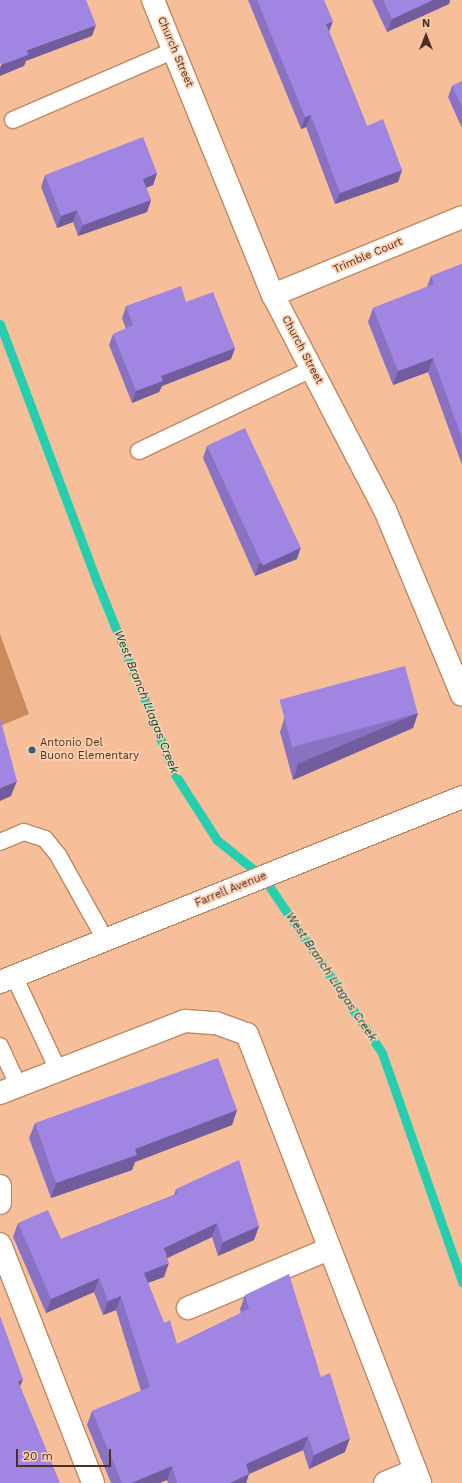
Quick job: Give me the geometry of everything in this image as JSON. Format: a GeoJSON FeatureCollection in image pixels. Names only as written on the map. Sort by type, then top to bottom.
{"type":"FeatureCollection","features":[{"type":"Feature","properties":{"kind":"street","name":"Church Street"},"geometry":{"type":"LineString","coordinates":[[153,0],[175,50],[273,295],[385,510],[462,695]]}},
{"type":"Feature","properties":{"kind":"street","name":"Trimble Court"},"geometry":{"type":"LineString","coordinates":[[273,295],[462,217]]}},
{"type":"Feature","properties":{"kind":"street","name":"Farrell Avenue"},"geometry":{"type":"LineString","coordinates":[[7,979],[462,797]]}},
{"type":"Feature","properties":{"kind":"street"},"geometry":{"type":"LineString","coordinates":[[9,1089],[185,1021],[216,1022],[247,1034],[417,1476],[386,1483]]}},
{"type":"Feature","properties":{"kind":"street"},"geometry":{"type":"LineString","coordinates":[[0,1186],[0,1203]]}},
{"type":"Feature","properties":{"kind":"street"},"geometry":{"type":"LineString","coordinates":[[0,1244],[92,1483]]}},
{"type":"Feature","properties":{"kind":"street"},"geometry":{"type":"LineString","coordinates":[[188,1308],[329,1249]]}},
{"type":"Feature","properties":{"kind":"lane"},"geometry":{"type":"LineString","coordinates":[[13,120],[175,50]]}},
{"type":"Feature","properties":{"kind":"lane"},"geometry":{"type":"LineString","coordinates":[[139,451],[312,369]]}},
{"type":"Feature","properties":{"kind":"lane"},"geometry":{"type":"LineString","coordinates":[[0,842],[24,832],[45,839],[58,856],[106,939]]}},
{"type":"Feature","properties":{"kind":"lane"},"geometry":{"type":"LineString","coordinates":[[7,979],[58,1070]]}},
{"type":"Feature","properties":{"kind":"lane"},"geometry":{"type":"LineString","coordinates":[[0,1046],[9,1089]]}},
{"type":"Feature","properties":{"kind":"shaded area"},"geometry":{"type":"Polygon","coordinates":[[[0,634],[29,714],[0,726],[0,634]]]}},
{"type":"Feature","properties":{"kind":"building"},"geometry":{"type":"Polygon","coordinates":[[[0,0],[86,0],[96,25],[27,50],[28,55],[1,65],[0,0]]]}},
{"type":"Feature","properties":{"kind":"building"},"geometry":{"type":"Polygon","coordinates":[[[257,0],[324,0],[333,21],[326,24],[367,126],[383,119],[402,170],[340,193],[311,115],[305,117],[257,0]]]}},
{"type":"Feature","properties":{"kind":"building"},"geometry":{"type":"Polygon","coordinates":[[[383,0],[433,0],[392,19],[383,0]]]}},
{"type":"Feature","properties":{"kind":"building"},"geometry":{"type":"Polygon","coordinates":[[[462,81],[462,107],[452,86],[462,81]]]}},
{"type":"Feature","properties":{"kind":"building"},"geometry":{"type":"Polygon","coordinates":[[[143,137],[157,173],[143,179],[151,200],[83,225],[77,210],[61,216],[45,175],[143,137]]]}},
{"type":"Feature","properties":{"kind":"building"},"geometry":{"type":"Polygon","coordinates":[[[462,264],[462,438],[433,358],[398,371],[373,308],[434,284],[431,276],[462,264]]]}},
{"type":"Feature","properties":{"kind":"building"},"geometry":{"type":"Polygon","coordinates":[[[181,286],[186,302],[213,292],[235,348],[161,376],[163,381],[136,391],[113,334],[133,325],[126,306],[181,286]]]}},
{"type":"Feature","properties":{"kind":"building"},"geometry":{"type":"Polygon","coordinates":[[[245,428],[301,548],[263,565],[207,446],[245,428]]]}},
{"type":"Feature","properties":{"kind":"building"},"geometry":{"type":"Polygon","coordinates":[[[405,666],[418,713],[292,747],[279,700],[405,666]]]}},
{"type":"Feature","properties":{"kind":"building"},"geometry":{"type":"Polygon","coordinates":[[[0,718],[17,781],[0,788],[0,718]]]}},
{"type":"Feature","properties":{"kind":"building"},"geometry":{"type":"Polygon","coordinates":[[[218,1058],[237,1110],[135,1149],[137,1155],[56,1183],[35,1123],[218,1058]]]}},
{"type":"Feature","properties":{"kind":"building"},"geometry":{"type":"Polygon","coordinates":[[[239,1160],[259,1226],[223,1242],[217,1223],[164,1248],[169,1263],[144,1273],[164,1323],[170,1320],[177,1344],[249,1309],[245,1295],[289,1274],[321,1377],[330,1373],[350,1438],[314,1455],[308,1436],[246,1464],[249,1474],[230,1483],[177,1483],[172,1466],[131,1483],[122,1483],[92,1411],[150,1387],[121,1296],[108,1301],[99,1278],[51,1299],[18,1223],[48,1210],[61,1239],[178,1194],[176,1189],[239,1160]]]}},
{"type":"Feature","properties":{"kind":"building"},"geometry":{"type":"Polygon","coordinates":[[[0,1316],[23,1379],[18,1381],[60,1483],[0,1483],[0,1316]]]}},
{"type":"Feature","properties":{"kind":"waterway","name":"West Branch Llagas Creek"},"geometry":{"type":"LineString","coordinates":[[0,324],[95,577],[174,773],[217,840],[263,877],[382,1053],[462,1282]]}},
{"type":"Feature","properties":{"kind":"place","name":"Antonio Del Buono Elementary"},"geometry":{"type":"Point","coordinates":[32,750]}}]}
